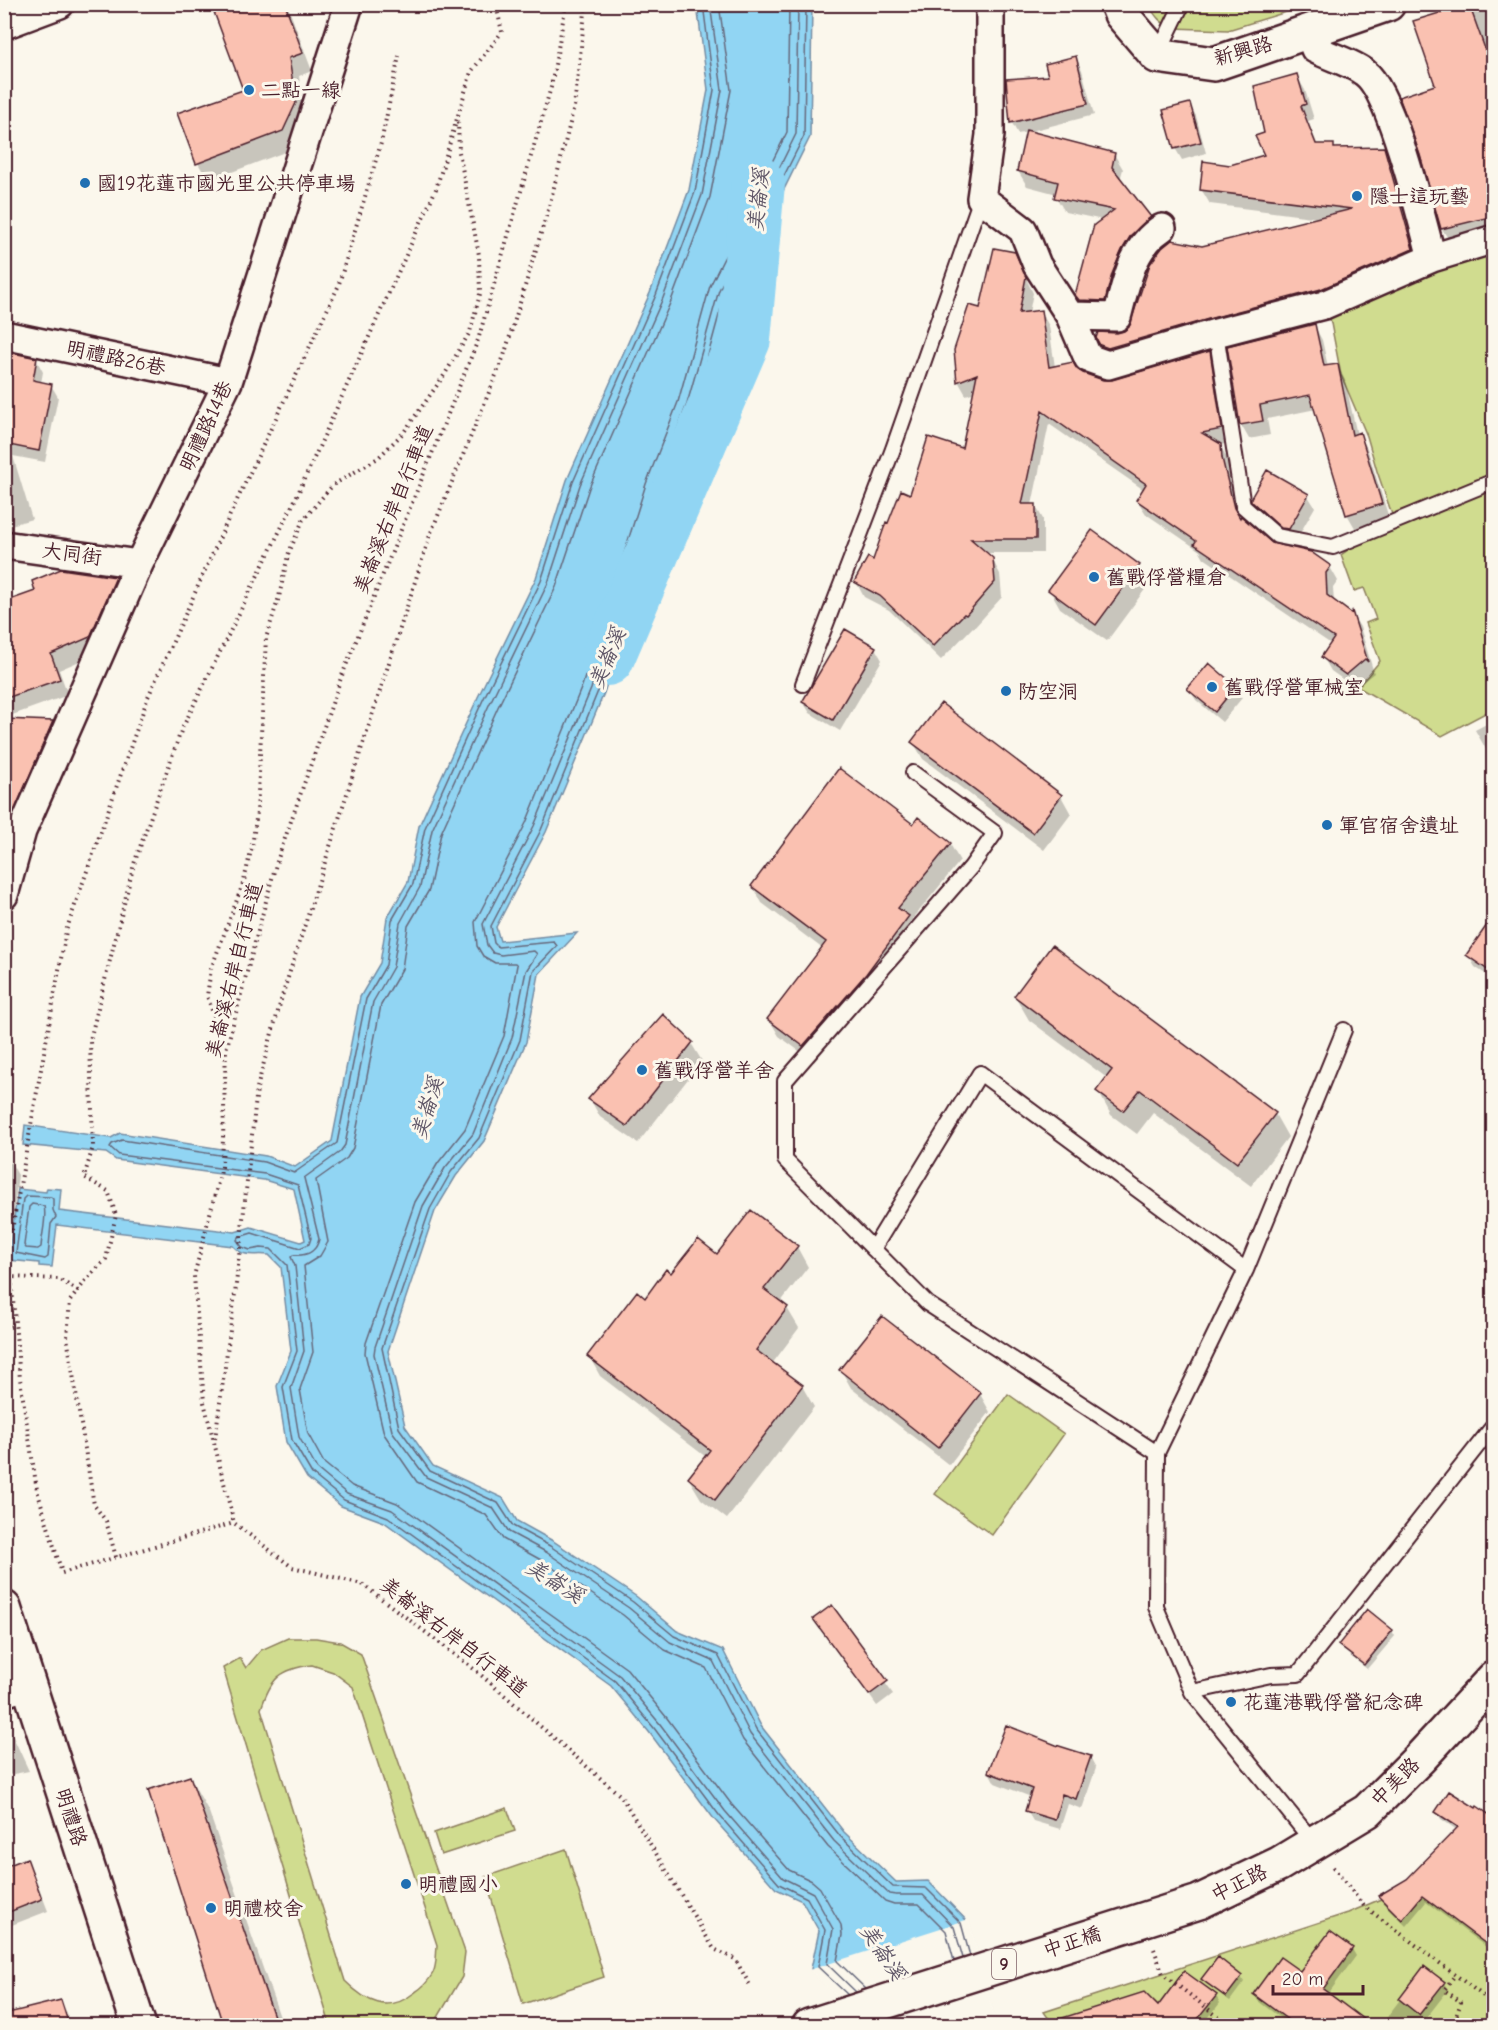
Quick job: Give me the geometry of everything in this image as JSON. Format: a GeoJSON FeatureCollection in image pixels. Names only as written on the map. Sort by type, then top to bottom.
{"type":"FeatureCollection","features":[{"type":"Feature","properties":{"kind":"main road"},"geometry":{"type":"LineString","coordinates":[[1117,4],[1121,14],[1158,56]]}},
{"type":"Feature","properties":{"kind":"main road","name":"新興路"},"geometry":{"type":"LineString","coordinates":[[1158,56],[1214,64],[1388,4]]}},
{"type":"Feature","properties":{"kind":"main road","name":"明禮路"},"geometry":{"type":"LineString","coordinates":[[4,1608],[16,1689],[140,2025]]}},
{"type":"Feature","properties":{"kind":"main road","name":"中美路"},"geometry":{"type":"LineString","coordinates":[[1279,1864],[1367,1811],[1494,1678]]}},
{"type":"Feature","properties":{"kind":"main road","name":"中正路"},"geometry":{"type":"LineString","coordinates":[[1198,1902],[1279,1864]]}},
{"type":"Feature","properties":{"kind":"main road","name":"中正橋"},"geometry":{"type":"LineString","coordinates":[[809,2025],[1198,1902]]}},
{"type":"Feature","properties":{"kind":"street"},"geometry":{"type":"LineString","coordinates":[[4,25],[60,4]]}},
{"type":"Feature","properties":{"kind":"street","name":"明禮路14巷"},"geometry":{"type":"LineString","coordinates":[[4,895],[14,834],[139,564],[228,382],[349,4]]}},
{"type":"Feature","properties":{"kind":"street"},"geometry":{"type":"LineString","coordinates":[[990,4],[990,135],[981,198],[1023,230],[1037,265],[1070,316],[1088,358],[1108,365],[1324,304],[1432,258],[1494,239]]}},
{"type":"Feature","properties":{"kind":"street"},"geometry":{"type":"LineString","coordinates":[[1308,31],[1315,49],[1366,73],[1381,95],[1404,154],[1432,258]]}},
{"type":"Feature","properties":{"kind":"street"},"geometry":{"type":"LineString","coordinates":[[1070,316],[1117,317],[1134,257],[1142,245],[1162,228]]}},
{"type":"Feature","properties":{"kind":"street","name":"明禮路26巷"},"geometry":{"type":"LineString","coordinates":[[4,335],[228,382]]}},
{"type":"Feature","properties":{"kind":"street","name":"大同街"},"geometry":{"type":"LineString","coordinates":[[4,545],[139,564]]}},
{"type":"Feature","properties":{"kind":"lane"},"geometry":{"type":"LineString","coordinates":[[1158,56],[1182,4]]}},
{"type":"Feature","properties":{"kind":"lane"},"geometry":{"type":"LineString","coordinates":[[803,684],[893,449],[981,198]]}},
{"type":"Feature","properties":{"kind":"lane"},"geometry":{"type":"LineString","coordinates":[[1216,333],[1243,506],[1277,536],[1333,547],[1494,481]]}},
{"type":"Feature","properties":{"kind":"lane"},"geometry":{"type":"LineString","coordinates":[[913,773],[995,833],[971,867],[785,1081],[785,1160],[928,1304],[1157,1453]]}},
{"type":"Feature","properties":{"kind":"lane"},"geometry":{"type":"LineString","coordinates":[[1314,1843],[1192,1692],[1156,1607],[1157,1453],[1245,1270],[1344,1030]]}},
{"type":"Feature","properties":{"kind":"lane"},"geometry":{"type":"LineString","coordinates":[[873,1249],[980,1073],[1245,1270]]}},
{"type":"Feature","properties":{"kind":"lane"},"geometry":{"type":"LineString","coordinates":[[1192,1692],[1271,1675],[1298,1674],[1494,1425]]}},
{"type":"Feature","properties":{"kind":"path"},"geometry":{"type":"LineString","coordinates":[[116,1557],[106,1521],[94,1505],[67,1337],[70,1301],[106,1259],[116,1215],[108,1191],[84,1177],[93,1148],[90,1040],[134,864],[181,731],[295,500],[436,189],[471,72],[502,32],[496,4]]}},
{"type":"Feature","properties":{"kind":"path","name":"美崙溪右岸自行車道"},"geometry":{"type":"LineString","coordinates":[[566,4],[551,87],[478,340],[341,678],[276,864],[226,1050],[222,1167],[194,1276],[204,1402],[234,1523],[292,1567],[362,1584],[474,1669],[621,1796],[714,1949],[735,1959],[751,1987]]}},
{"type":"Feature","properties":{"kind":"path"},"geometry":{"type":"LineString","coordinates":[[214,1442],[235,1294],[257,1088],[283,993],[430,535],[504,356],[550,203],[574,106],[586,4]]}},
{"type":"Feature","properties":{"kind":"path"},"geometry":{"type":"LineString","coordinates":[[12,1230],[66,931],[148,697],[230,515],[338,287],[381,143],[399,56]]}},
{"type":"Feature","properties":{"kind":"path"},"geometry":{"type":"LineString","coordinates":[[220,1033],[207,996],[211,969],[244,881],[252,846],[257,812],[266,638],[279,597],[288,555],[303,520],[333,485],[378,458],[404,432],[445,374],[470,332],[480,294],[479,255],[459,152],[458,116]]}},
{"type":"Feature","properties":{"kind":"path"},"geometry":{"type":"LineString","coordinates":[[78,1291],[59,1278],[11,1277],[20,1379],[37,1490],[62,1573],[234,1523]]}},
{"type":"Feature","properties":{"kind":"path"},"geometry":{"type":"LineString","coordinates":[[4,1328],[15,1326]]}},
{"type":"Feature","properties":{"kind":"path"},"geometry":{"type":"LineString","coordinates":[[1314,1843],[1364,1906],[1494,2004]]}},
{"type":"Feature","properties":{"kind":"path"},"geometry":{"type":"LineString","coordinates":[[1145,1919],[1163,1974],[1230,2025]]}},
{"type":"Feature","properties":{"kind":"path"},"geometry":{"type":"LineString","coordinates":[[1453,2025],[1461,2002],[1444,1990],[1455,1975]]}},
{"type":"Feature","properties":{"kind":"green space"},"geometry":{"type":"Polygon","coordinates":[[[1149,5],[1309,5],[1228,30],[1173,28],[1159,19],[1149,5]]]}},
{"type":"Feature","properties":{"kind":"green space"},"geometry":{"type":"Polygon","coordinates":[[[1493,248],[1493,709],[1442,736],[1358,687],[1380,661],[1366,623],[1376,619],[1364,588],[1354,591],[1341,555],[1365,538],[1396,526],[1367,436],[1341,375],[1329,313],[1493,248]]]}},
{"type":"Feature","properties":{"kind":"green space"},"geometry":{"type":"Polygon","coordinates":[[[1008,1394],[1064,1434],[992,1535],[935,1494],[1008,1394]]]}},
{"type":"Feature","properties":{"kind":"green space"},"geometry":{"type":"Polygon","coordinates":[[[288,1638],[316,1638],[340,1642],[361,1654],[465,1952],[462,1977],[437,2019],[430,2025],[330,2025],[223,1668],[240,1658],[246,1668],[261,1650],[288,1638]],[[312,1665],[284,1673],[273,1683],[261,1709],[345,1981],[369,2000],[386,2004],[395,2003],[417,1991],[429,1979],[435,1967],[437,1945],[353,1687],[333,1672],[312,1665]]]}},
{"type":"Feature","properties":{"kind":"green space"},"geometry":{"type":"Polygon","coordinates":[[[507,1808],[515,1831],[441,1855],[434,1833],[507,1808]]]}},
{"type":"Feature","properties":{"kind":"green space"},"geometry":{"type":"Polygon","coordinates":[[[566,1849],[604,1977],[523,2004],[485,1877],[566,1849]]]}},
{"type":"Feature","properties":{"kind":"green space"},"geometry":{"type":"Polygon","coordinates":[[[1493,1862],[1493,2025],[1054,2026],[1044,2012],[1348,1913],[1381,1899],[1402,1920],[1444,1868],[1493,1862]]]}},
{"type":"Feature","properties":{"kind":"water"},"geometry":{"type":"Polygon","coordinates":[[[697,5],[812,5],[810,137],[731,296],[699,409],[667,491],[604,693],[546,832],[496,927],[500,941],[577,933],[539,974],[526,1042],[484,1141],[456,1176],[435,1211],[388,1351],[405,1426],[433,1466],[503,1498],[517,1521],[553,1541],[637,1597],[677,1631],[723,1650],[761,1726],[844,1832],[896,1882],[928,1881],[966,1920],[994,2025],[872,2025],[811,1969],[819,1931],[802,1901],[776,1889],[714,1819],[649,1732],[611,1686],[384,1522],[341,1506],[307,1478],[286,1442],[277,1386],[291,1351],[281,1267],[269,1255],[242,1253],[233,1246],[57,1225],[52,1267],[39,1266],[39,1263],[8,1260],[18,1189],[46,1192],[47,1188],[61,1189],[59,1211],[235,1232],[251,1227],[301,1242],[305,1240],[294,1189],[264,1180],[116,1160],[106,1153],[23,1145],[25,1125],[111,1138],[120,1133],[266,1156],[295,1167],[332,1141],[360,997],[380,963],[387,918],[408,882],[419,826],[536,578],[567,480],[650,293],[689,190],[708,90],[697,5]]]}},
{"type":"Feature","properties":{"kind":"pier"},"geometry":{"type":"Polygon","coordinates":[[[969,1919],[997,2026],[867,2026],[809,1970],[969,1919]]]}},
{"type":"Feature","properties":{"kind":"building"},"geometry":{"type":"Polygon","coordinates":[[[211,4],[285,4],[303,53],[289,58],[296,103],[283,131],[196,164],[177,113],[243,90],[211,4]]]}},
{"type":"Feature","properties":{"kind":"building"},"geometry":{"type":"Polygon","coordinates":[[[1469,4],[1494,74],[1494,216],[1441,229],[1420,155],[1399,97],[1435,85],[1413,21],[1469,4]]]}},
{"type":"Feature","properties":{"kind":"building"},"geometry":{"type":"Polygon","coordinates":[[[1076,56],[1088,104],[1010,123],[1006,79],[1048,76],[1045,64],[1076,56]]]}},
{"type":"Feature","properties":{"kind":"building"},"geometry":{"type":"Polygon","coordinates":[[[1297,74],[1306,104],[1301,106],[1316,144],[1334,144],[1334,148],[1384,147],[1413,249],[1321,289],[1108,348],[1100,345],[1096,338],[1098,332],[1117,333],[1129,327],[1150,264],[1162,248],[1172,240],[1202,246],[1352,209],[1200,190],[1203,161],[1230,165],[1264,155],[1255,136],[1264,133],[1254,86],[1297,74]]]}},
{"type":"Feature","properties":{"kind":"building"},"geometry":{"type":"Polygon","coordinates":[[[1190,103],[1201,142],[1174,149],[1163,110],[1190,103]]]}},
{"type":"Feature","properties":{"kind":"building"},"geometry":{"type":"Polygon","coordinates":[[[1026,130],[1115,153],[1112,167],[1151,217],[1131,235],[1122,250],[1112,274],[1105,301],[1079,300],[1075,295],[1094,225],[1114,210],[1054,198],[1058,182],[1017,171],[1026,130]]]}},
{"type":"Feature","properties":{"kind":"building"},"geometry":{"type":"Polygon","coordinates":[[[994,248],[1015,252],[1026,277],[1019,313],[1041,310],[1049,367],[1073,362],[1083,373],[1103,380],[1112,380],[1210,351],[1222,429],[1202,433],[1221,444],[1222,458],[1234,508],[1240,518],[1241,516],[1272,543],[1311,552],[1331,566],[1326,573],[1327,595],[1351,613],[1352,611],[1368,662],[1365,659],[1346,675],[1321,657],[1334,638],[1194,544],[1196,541],[1136,500],[1146,484],[1042,411],[1022,504],[1036,504],[1036,539],[971,539],[993,558],[995,582],[966,615],[964,614],[933,646],[880,596],[854,582],[868,557],[873,560],[886,522],[888,523],[901,490],[910,494],[928,437],[962,448],[977,374],[957,382],[954,350],[969,305],[980,308],[994,248]]]}},
{"type":"Feature","properties":{"kind":"building"},"geometry":{"type":"Polygon","coordinates":[[[1315,324],[1324,366],[1338,364],[1352,435],[1360,432],[1382,504],[1346,515],[1310,395],[1260,405],[1263,421],[1240,425],[1227,346],[1315,324]]]}},
{"type":"Feature","properties":{"kind":"building"},"geometry":{"type":"Polygon","coordinates":[[[8,352],[37,358],[33,380],[52,384],[39,451],[4,444],[4,371],[8,352]]]}},
{"type":"Feature","properties":{"kind":"building"},"geometry":{"type":"Polygon","coordinates":[[[1267,470],[1309,494],[1289,529],[1281,528],[1251,501],[1267,470]]]}},
{"type":"Feature","properties":{"kind":"building","name":"舊戰俘營糧倉"},"geometry":{"type":"Polygon","coordinates":[[[1092,530],[1140,565],[1096,625],[1048,590],[1092,530]]]}},
{"type":"Feature","properties":{"kind":"building"},"geometry":{"type":"Polygon","coordinates":[[[61,569],[116,577],[90,637],[51,654],[60,679],[4,699],[4,602],[35,591],[32,581],[61,569]]]}},
{"type":"Feature","properties":{"kind":"building"},"geometry":{"type":"Polygon","coordinates":[[[845,629],[876,647],[833,720],[802,702],[845,629]]]}},
{"type":"Feature","properties":{"kind":"building","name":"舊戰俘營軍械室"},"geometry":{"type":"Polygon","coordinates":[[[1209,663],[1236,686],[1215,712],[1187,689],[1209,663]]]}},
{"type":"Feature","properties":{"kind":"building"},"geometry":{"type":"Polygon","coordinates":[[[941,703],[1062,795],[1033,833],[911,742],[941,703]]]}},
{"type":"Feature","properties":{"kind":"building"},"geometry":{"type":"Polygon","coordinates":[[[4,719],[53,721],[4,835],[4,719]]]}},
{"type":"Feature","properties":{"kind":"building"},"geometry":{"type":"Polygon","coordinates":[[[839,768],[913,824],[918,817],[951,843],[898,908],[909,916],[866,974],[803,1046],[767,1019],[826,942],[751,886],[839,768]]]}},
{"type":"Feature","properties":{"kind":"building"},"geometry":{"type":"Polygon","coordinates":[[[1494,915],[1494,974],[1466,955],[1494,915]]]}},
{"type":"Feature","properties":{"kind":"building"},"geometry":{"type":"Polygon","coordinates":[[[1052,945],[1276,1113],[1237,1163],[1140,1090],[1123,1111],[1096,1091],[1112,1070],[1014,996],[1052,945]]]}},
{"type":"Feature","properties":{"kind":"building","name":"舊戰俘營羊舍"},"geometry":{"type":"Polygon","coordinates":[[[663,1014],[693,1042],[627,1126],[588,1099],[663,1014]]]}},
{"type":"Feature","properties":{"kind":"building"},"geometry":{"type":"Polygon","coordinates":[[[751,1210],[798,1246],[764,1289],[788,1307],[756,1350],[803,1385],[715,1500],[688,1478],[710,1450],[587,1356],[637,1291],[645,1298],[666,1269],[671,1273],[698,1239],[717,1254],[751,1210]]]}},
{"type":"Feature","properties":{"kind":"building"},"geometry":{"type":"Polygon","coordinates":[[[882,1316],[981,1393],[938,1448],[839,1370],[882,1316]]]}},
{"type":"Feature","properties":{"kind":"building"},"geometry":{"type":"Polygon","coordinates":[[[832,1605],[888,1681],[869,1695],[813,1619],[832,1605]]]}},
{"type":"Feature","properties":{"kind":"building"},"geometry":{"type":"Polygon","coordinates":[[[1367,1609],[1393,1630],[1364,1665],[1338,1645],[1367,1609]]]}},
{"type":"Feature","properties":{"kind":"building"},"geometry":{"type":"Polygon","coordinates":[[[1006,1725],[1091,1756],[1076,1799],[1062,1794],[1055,1820],[1025,1811],[1032,1789],[988,1772],[1006,1725]]]}},
{"type":"Feature","properties":{"kind":"building","name":"明禮校舍"},"geometry":{"type":"Polygon","coordinates":[[[190,1776],[277,2025],[223,2025],[148,1790],[190,1776]]]}},
{"type":"Feature","properties":{"kind":"building"},"geometry":{"type":"Polygon","coordinates":[[[1449,1791],[1494,1818],[1494,1950],[1422,1896],[1402,1920],[1378,1896],[1407,1879],[1458,1827],[1435,1812],[1449,1791]]]}},
{"type":"Feature","properties":{"kind":"building"},"geometry":{"type":"Polygon","coordinates":[[[27,1858],[42,1899],[4,1914],[4,1867],[27,1858]]]}},
{"type":"Feature","properties":{"kind":"building"},"geometry":{"type":"Polygon","coordinates":[[[1330,1931],[1353,1948],[1323,1989],[1371,2025],[1295,2025],[1253,1994],[1280,1957],[1300,1971],[1330,1931]]]}},
{"type":"Feature","properties":{"kind":"building"},"geometry":{"type":"Polygon","coordinates":[[[1218,1957],[1242,1976],[1226,1997],[1201,1979],[1218,1957]]]}},
{"type":"Feature","properties":{"kind":"building"},"geometry":{"type":"Polygon","coordinates":[[[1424,1966],[1445,1982],[1419,2015],[1399,1999],[1424,1966]]]}},
{"type":"Feature","properties":{"kind":"building"},"geometry":{"type":"Polygon","coordinates":[[[1184,1971],[1217,1995],[1193,2025],[1057,2025],[1056,2020],[1144,1992],[1158,2006],[1184,1971]]]}},
{"type":"Feature","properties":{"kind":"building"},"geometry":{"type":"Polygon","coordinates":[[[61,2000],[68,2022],[54,2025],[4,2025],[4,2014],[61,2000]]]}},
{"type":"Feature","properties":{"kind":"waterway","name":"美崙溪"},"geometry":{"type":"LineString","coordinates":[[607,659],[744,339],[758,183]]}},
{"type":"Feature","properties":{"kind":"place","name":"二點一線"},"geometry":{"type":"Point","coordinates":[249,90]}},
{"type":"Feature","properties":{"kind":"place","name":"國19花蓮市國光里公共停車場"},"geometry":{"type":"Point","coordinates":[85,183]}},
{"type":"Feature","properties":{"kind":"place","name":"隱士這玩藝"},"geometry":{"type":"Point","coordinates":[1357,196]}},
{"type":"Feature","properties":{"kind":"place","name":"舊戰俘營糧倉"},"geometry":{"type":"Point","coordinates":[1094,577]}},
{"type":"Feature","properties":{"kind":"place","name":"舊戰俘營軍械室"},"geometry":{"type":"Point","coordinates":[1212,687]}},
{"type":"Feature","properties":{"kind":"place","name":"防空洞"},"geometry":{"type":"Point","coordinates":[1006,691]}},
{"type":"Feature","properties":{"kind":"place","name":"軍官宿舍遺址"},"geometry":{"type":"Point","coordinates":[1327,825]}},
{"type":"Feature","properties":{"kind":"place","name":"舊戰俘營羊舍"},"geometry":{"type":"Point","coordinates":[642,1070]}},
{"type":"Feature","properties":{"kind":"place","name":"花蓮港戰俘營紀念碑"},"geometry":{"type":"Point","coordinates":[1231,1702]}},
{"type":"Feature","properties":{"kind":"place","name":"明禮國小"},"geometry":{"type":"Point","coordinates":[406,1884]}},
{"type":"Feature","properties":{"kind":"place","name":"明禮校舍"},"geometry":{"type":"Point","coordinates":[211,1908]}}]}
